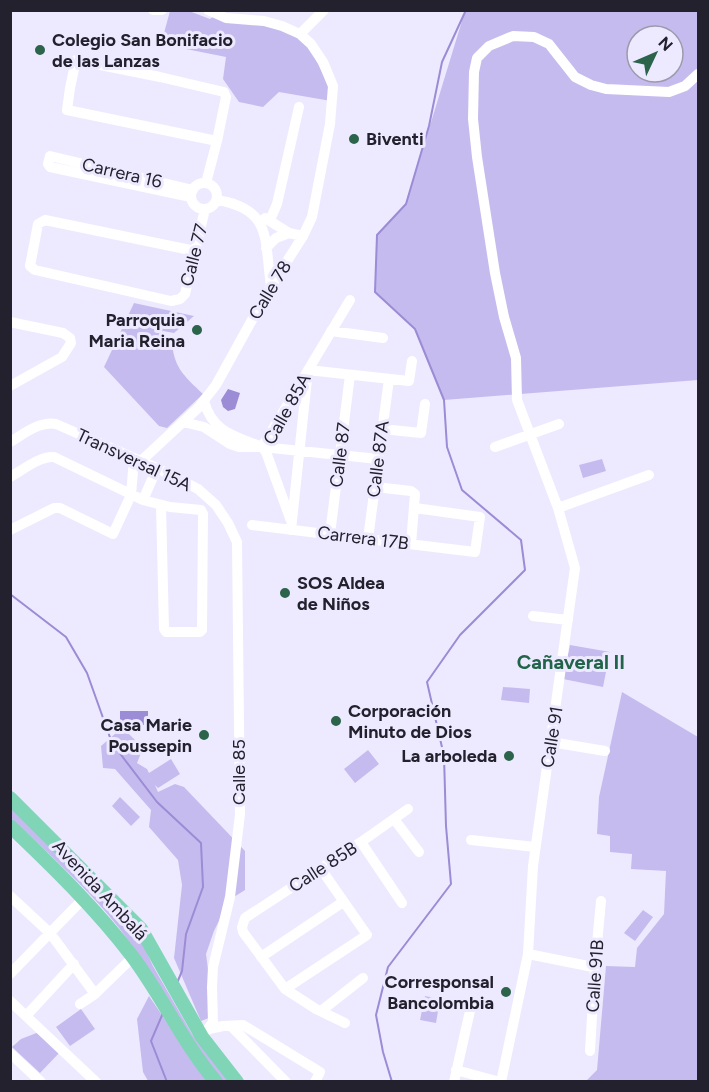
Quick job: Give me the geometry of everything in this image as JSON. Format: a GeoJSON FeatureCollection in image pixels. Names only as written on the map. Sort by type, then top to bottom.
{"type":"FeatureCollection","features":[{"type":"Feature","properties":{"kind":"main road","name":"Avenida Ambalá"},"geometry":{"type":"LineString","coordinates":[[10,798],[141,929],[186,1008],[206,1033],[237,1082]]}},
{"type":"Feature","properties":{"kind":"main road","name":"Avenida Ambalá"},"geometry":{"type":"LineString","coordinates":[[12,829],[84,898],[133,957],[202,1065],[216,1082]]}},
{"type":"Feature","properties":{"kind":"street"},"geometry":{"type":"LineString","coordinates":[[153,10],[162,10]]}},
{"type":"Feature","properties":{"kind":"street"},"geometry":{"type":"LineString","coordinates":[[208,10],[226,18],[264,21],[300,34],[324,10]]}},
{"type":"Feature","properties":{"kind":"street","name":"Calle 78"},"geometry":{"type":"LineString","coordinates":[[138,460],[183,422],[216,385],[312,217],[330,124],[333,86],[323,62],[311,44],[300,34]]}},
{"type":"Feature","properties":{"kind":"street","name":"Calle 91"},"geometry":{"type":"LineString","coordinates":[[501,1082],[528,954],[536,847],[575,568],[558,508],[517,400],[516,358],[504,317],[495,273],[473,119],[472,84],[477,58],[489,46],[513,36],[534,37],[549,44],[575,77],[606,89],[669,92],[685,86],[699,74]]}},
{"type":"Feature","properties":{"kind":"street"},"geometry":{"type":"LineString","coordinates":[[206,183],[217,141],[226,97],[224,92],[160,76],[76,60],[69,88],[67,110],[217,141]]}},
{"type":"Feature","properties":{"kind":"street"},"geometry":{"type":"LineString","coordinates":[[270,220],[277,204],[299,107]]}},
{"type":"Feature","properties":{"kind":"street","name":"Carrera 16"},"geometry":{"type":"LineString","coordinates":[[50,161],[192,193]]}},
{"type":"Feature","properties":{"kind":"street"},"geometry":{"type":"LineString","coordinates":[[206,183],[215,189],[217,200],[205,209],[198,207],[192,193],[198,184],[206,183]]}},
{"type":"Feature","properties":{"kind":"street"},"geometry":{"type":"LineString","coordinates":[[217,200],[233,202],[256,216],[263,228],[272,286]]}},
{"type":"Feature","properties":{"kind":"street","name":"Calle 77"},"geometry":{"type":"LineString","coordinates":[[195,252],[45,220],[38,224],[30,266],[33,269],[171,301],[180,299],[185,294],[195,252],[205,209]]}},
{"type":"Feature","properties":{"kind":"street"},"geometry":{"type":"LineString","coordinates":[[256,216],[270,220],[289,233],[303,236]]}},
{"type":"Feature","properties":{"kind":"street"},"geometry":{"type":"LineString","coordinates":[[266,248],[276,238],[289,233]]}},
{"type":"Feature","properties":{"kind":"street","name":"Calle 85A"},"geometry":{"type":"LineString","coordinates":[[291,527],[266,452],[262,447],[350,300]]}},
{"type":"Feature","properties":{"kind":"street"},"geometry":{"type":"LineString","coordinates":[[10,322],[67,335],[71,343],[62,357],[10,386]]}},
{"type":"Feature","properties":{"kind":"street"},"geometry":{"type":"LineString","coordinates":[[332,331],[382,338]]}},
{"type":"Feature","properties":{"kind":"street"},"geometry":{"type":"LineString","coordinates":[[291,527],[308,370],[409,381],[412,361]]}},
{"type":"Feature","properties":{"kind":"street","name":"Calle 87"},"geometry":{"type":"LineString","coordinates":[[330,534],[350,375]]}},
{"type":"Feature","properties":{"kind":"street","name":"Calle 87A"},"geometry":{"type":"LineString","coordinates":[[368,539],[389,379]]}},
{"type":"Feature","properties":{"kind":"street"},"geometry":{"type":"LineString","coordinates":[[204,400],[213,428]]}},
{"type":"Feature","properties":{"kind":"street"},"geometry":{"type":"LineString","coordinates":[[382,429],[421,433],[425,404]]}},
{"type":"Feature","properties":{"kind":"street"},"geometry":{"type":"LineString","coordinates":[[183,422],[213,428],[230,444],[239,447],[262,447],[378,459]]}},
{"type":"Feature","properties":{"kind":"street","name":"Transversal 15A"},"geometry":{"type":"LineString","coordinates":[[10,442],[48,423],[56,424],[157,468],[198,489],[216,505]]}},
{"type":"Feature","properties":{"kind":"street"},"geometry":{"type":"LineString","coordinates":[[495,447],[559,424]]}},
{"type":"Feature","properties":{"kind":"street"},"geometry":{"type":"LineString","coordinates":[[10,477],[48,456],[54,457],[143,500],[161,506],[198,509],[204,514],[202,630],[200,632],[166,632],[164,629],[161,506]]}},
{"type":"Feature","properties":{"kind":"street"},"geometry":{"type":"LineString","coordinates":[[10,530],[54,508],[60,508],[113,534],[131,495],[138,460]]}},
{"type":"Feature","properties":{"kind":"street"},"geometry":{"type":"LineString","coordinates":[[143,500],[157,468]]}},
{"type":"Feature","properties":{"kind":"street"},"geometry":{"type":"LineString","coordinates":[[558,508],[649,475]]}},
{"type":"Feature","properties":{"kind":"street"},"geometry":{"type":"LineString","coordinates":[[133,479],[150,484]]}},
{"type":"Feature","properties":{"kind":"street"},"geometry":{"type":"LineString","coordinates":[[375,487],[411,491],[415,494],[411,544]]}},
{"type":"Feature","properties":{"kind":"street","name":"Calle 85"},"geometry":{"type":"LineString","coordinates":[[206,1033],[214,1017],[213,967],[230,897],[240,814],[237,542],[216,505]]}},
{"type":"Feature","properties":{"kind":"street","name":"Carrera 17B"},"geometry":{"type":"LineString","coordinates":[[252,525],[291,527],[475,552],[480,517],[415,508]]}},
{"type":"Feature","properties":{"kind":"street"},"geometry":{"type":"LineString","coordinates":[[533,616],[568,620]]}},
{"type":"Feature","properties":{"kind":"street"},"geometry":{"type":"LineString","coordinates":[[551,741],[605,751]]}},
{"type":"Feature","properties":{"kind":"street","name":"Calle 85B"},"geometry":{"type":"LineString","coordinates":[[243,923],[408,809]]}},
{"type":"Feature","properties":{"kind":"street"},"geometry":{"type":"LineString","coordinates":[[394,819],[419,852]]}},
{"type":"Feature","properties":{"kind":"street"},"geometry":{"type":"LineString","coordinates":[[471,840],[536,847]]}},
{"type":"Feature","properties":{"kind":"street"},"geometry":{"type":"LineString","coordinates":[[361,842],[402,903]]}},
{"type":"Feature","properties":{"kind":"street"},"geometry":{"type":"LineString","coordinates":[[285,989],[366,935],[321,869]]}},
{"type":"Feature","properties":{"kind":"street"},"geometry":{"type":"LineString","coordinates":[[10,896],[50,933],[95,994]]}},
{"type":"Feature","properties":{"kind":"street"},"geometry":{"type":"LineString","coordinates":[[10,974],[84,898]]}},
{"type":"Feature","properties":{"kind":"street","name":"Calle 91B"},"geometry":{"type":"LineString","coordinates":[[590,1051],[601,901]]}},
{"type":"Feature","properties":{"kind":"street"},"geometry":{"type":"LineString","coordinates":[[261,957],[343,902]]}},
{"type":"Feature","properties":{"kind":"street"},"geometry":{"type":"LineString","coordinates":[[224,920],[243,923],[243,932],[285,989],[292,995],[345,1023]]}},
{"type":"Feature","properties":{"kind":"street"},"geometry":{"type":"LineString","coordinates":[[528,954],[593,967],[595,965]]}},
{"type":"Feature","properties":{"kind":"street"},"geometry":{"type":"LineString","coordinates":[[80,1004],[95,994],[133,957]]}},
{"type":"Feature","properties":{"kind":"street"},"geometry":{"type":"LineString","coordinates":[[26,1016],[74,964]]}},
{"type":"Feature","properties":{"kind":"street"},"geometry":{"type":"LineString","coordinates":[[321,1011],[363,978]]}},
{"type":"Feature","properties":{"kind":"street"},"geometry":{"type":"LineString","coordinates":[[10,1002],[96,1082]]}},
{"type":"Feature","properties":{"kind":"street"},"geometry":{"type":"LineString","coordinates":[[472,1002],[455,1076],[501,1082]]}},
{"type":"Feature","properties":{"kind":"street"},"geometry":{"type":"LineString","coordinates":[[227,1026],[286,1082]]}},
{"type":"Feature","properties":{"kind":"street"},"geometry":{"type":"LineString","coordinates":[[206,1033],[227,1026],[243,1026],[317,1077]]}},
{"type":"Feature","properties":{"kind":"street"},"geometry":{"type":"LineString","coordinates":[[10,1053],[40,1082]]}},
{"type":"Feature","properties":{"kind":"shaded area"},"geometry":{"type":"Polygon","coordinates":[[[170,11],[189,11],[210,19],[214,16],[283,28],[309,46],[330,88],[331,101],[279,92],[263,107],[239,102],[223,79],[226,57],[161,44],[170,11]]]}},
{"type":"Feature","properties":{"kind":"shaded area"},"geometry":{"type":"Polygon","coordinates":[[[465,11],[698,11],[698,380],[444,400],[415,329],[375,292],[377,235],[406,204],[465,11]]]}},
{"type":"Feature","properties":{"kind":"shaded area"},"geometry":{"type":"Polygon","coordinates":[[[134,303],[194,316],[174,333],[163,331],[162,336],[172,340],[177,364],[190,382],[203,394],[167,428],[159,426],[104,367],[134,303]]]}},
{"type":"Feature","properties":{"kind":"shaded area"},"geometry":{"type":"Polygon","coordinates":[[[228,389],[240,393],[235,409],[228,411],[223,407],[221,400],[228,389]]]}},
{"type":"Feature","properties":{"kind":"shaded area"},"geometry":{"type":"Polygon","coordinates":[[[602,459],[606,471],[583,478],[579,465],[602,459]]]}},
{"type":"Feature","properties":{"kind":"shaded area"},"geometry":{"type":"Polygon","coordinates":[[[570,645],[610,652],[603,687],[563,679],[570,645]]]}},
{"type":"Feature","properties":{"kind":"shaded area"},"geometry":{"type":"Polygon","coordinates":[[[503,687],[530,689],[529,703],[501,700],[503,687]]]}},
{"type":"Feature","properties":{"kind":"shaded area"},"geometry":{"type":"Polygon","coordinates":[[[622,692],[698,737],[698,1081],[585,1082],[597,1070],[606,966],[635,967],[637,948],[664,914],[666,871],[631,869],[632,854],[610,852],[610,836],[597,834],[599,797],[622,692]]]}},
{"type":"Feature","properties":{"kind":"shaded area"},"geometry":{"type":"Polygon","coordinates":[[[120,711],[148,711],[148,725],[120,725],[120,711]]]}},
{"type":"Feature","properties":{"kind":"shaded area"},"geometry":{"type":"Polygon","coordinates":[[[127,732],[143,748],[137,763],[149,773],[171,759],[180,774],[158,788],[155,785],[158,792],[175,784],[184,787],[245,851],[245,890],[229,900],[206,954],[214,1016],[201,1021],[174,958],[182,885],[178,860],[149,827],[151,810],[115,769],[103,768],[101,746],[116,733],[127,732]]]}},
{"type":"Feature","properties":{"kind":"shaded area"},"geometry":{"type":"Polygon","coordinates":[[[368,750],[379,764],[355,783],[344,769],[368,750]]]}},
{"type":"Feature","properties":{"kind":"shaded area"},"geometry":{"type":"Polygon","coordinates":[[[120,797],[140,817],[131,826],[112,806],[120,797]]]}},
{"type":"Feature","properties":{"kind":"shaded area"},"geometry":{"type":"Polygon","coordinates":[[[10,805],[137,932],[153,966],[192,1034],[230,1081],[221,1081],[208,1066],[120,930],[75,880],[11,818],[10,805]]]}},
{"type":"Feature","properties":{"kind":"shaded area"},"geometry":{"type":"Polygon","coordinates":[[[643,910],[653,917],[635,941],[624,933],[643,910]]]}},
{"type":"Feature","properties":{"kind":"shaded area"},"geometry":{"type":"Polygon","coordinates":[[[149,996],[207,1081],[148,1081],[143,1072],[137,1019],[149,996]]]}},
{"type":"Feature","properties":{"kind":"shaded area"},"geometry":{"type":"Polygon","coordinates":[[[425,996],[440,999],[436,1023],[420,1020],[425,996]]]}},
{"type":"Feature","properties":{"kind":"shaded area"},"geometry":{"type":"Polygon","coordinates":[[[81,1009],[95,1029],[70,1046],[56,1027],[81,1009]]]}},
{"type":"Feature","properties":{"kind":"shaded area"},"geometry":{"type":"Polygon","coordinates":[[[39,1032],[60,1052],[40,1073],[12,1047],[21,1039],[39,1032]]]}},
{"type":"Feature","properties":{"kind":"waterway"},"geometry":{"type":"LineString","coordinates":[[392,1082],[376,1015],[388,967],[451,884],[446,826],[444,756],[427,682],[460,635],[525,570],[521,540],[462,490],[447,447],[444,400],[415,329],[375,292],[377,235],[406,204],[429,126],[442,62],[466,10]]}},
{"type":"Feature","properties":{"kind":"waterway"},"geometry":{"type":"LineString","coordinates":[[10,594],[66,637],[87,673],[112,743],[157,802],[201,843],[203,887],[186,934],[182,971],[177,983]]}},
{"type":"Feature","properties":{"kind":"waterway"},"geometry":{"type":"LineString","coordinates":[[163,1013],[151,1041],[167,1082]]}},
{"type":"Feature","properties":{"kind":"place","name":"Colegio San Bonifacio de las Lanzas"},"geometry":{"type":"Point","coordinates":[40,50]}},
{"type":"Feature","properties":{"kind":"place","name":"Biventi"},"geometry":{"type":"Point","coordinates":[354,139]}},
{"type":"Feature","properties":{"kind":"place","name":"Parroquia Maria Reina"},"geometry":{"type":"Point","coordinates":[197,330]}},
{"type":"Feature","properties":{"kind":"place","name":"SOS Aldea de Niños"},"geometry":{"type":"Point","coordinates":[285,593]}},
{"type":"Feature","properties":{"kind":"place","name":"Corporación Minuto de Dios"},"geometry":{"type":"Point","coordinates":[336,721]}},
{"type":"Feature","properties":{"kind":"place","name":"Casa Marie Poussepin"},"geometry":{"type":"Point","coordinates":[204,735]}},
{"type":"Feature","properties":{"kind":"place","name":"La arboleda"},"geometry":{"type":"Point","coordinates":[509,756]}},
{"type":"Feature","properties":{"kind":"place","name":"Corresponsal Bancolombia"},"geometry":{"type":"Point","coordinates":[506,992]}},
{"type":"Feature","properties":{"kind":"district","name":"Cañaveral II"},"geometry":{"type":"Point","coordinates":[571,662]}}]}
